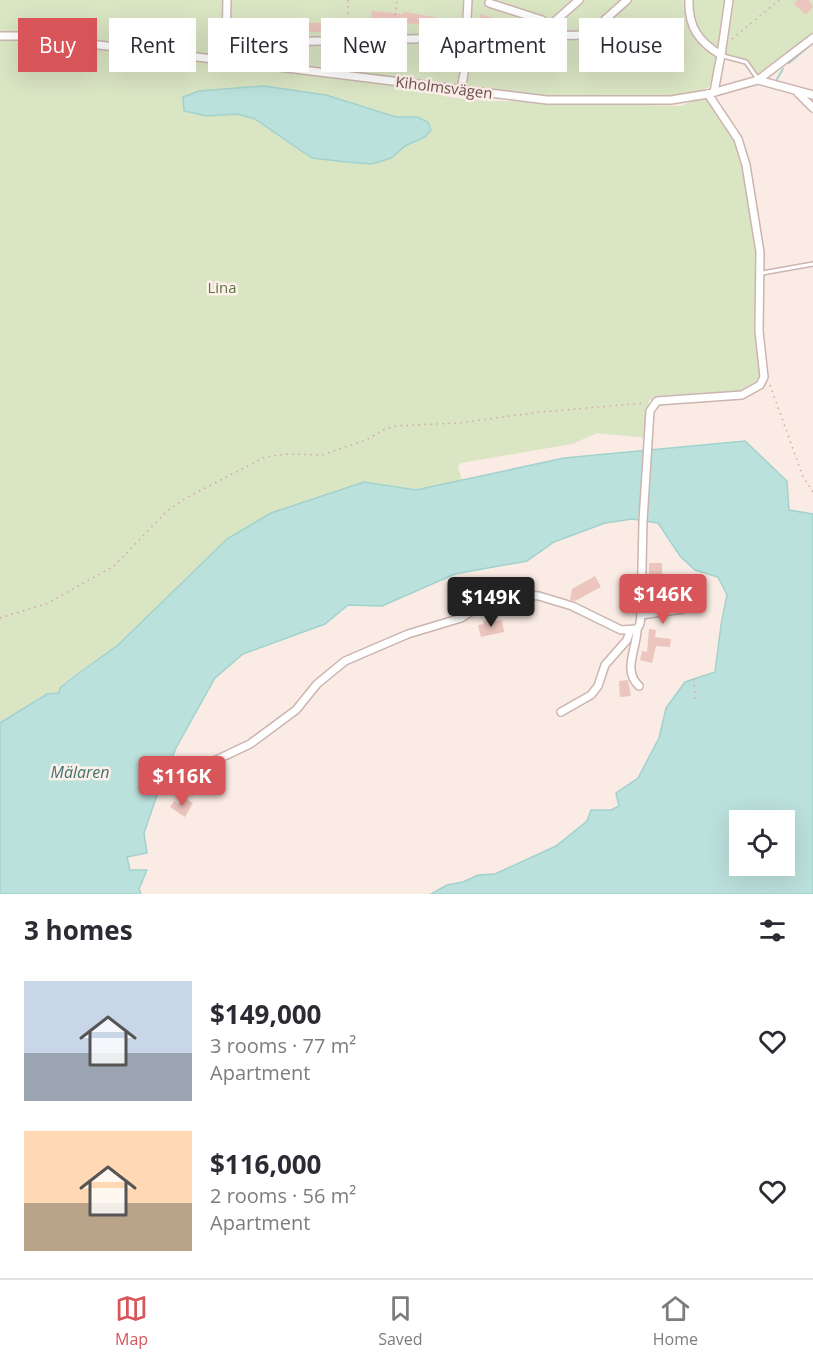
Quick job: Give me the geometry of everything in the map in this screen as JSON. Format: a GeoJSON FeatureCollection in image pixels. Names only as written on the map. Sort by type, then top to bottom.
{"type":"FeatureCollection","features":[{"type":"Feature","properties":{"kind":"street"},"geometry":{"type":"LineString","coordinates":[[227,0],[227,18]]}},
{"type":"Feature","properties":{"kind":"street"},"geometry":{"type":"LineString","coordinates":[[468,0],[468,18]]}},
{"type":"Feature","properties":{"kind":"street"},"geometry":{"type":"LineString","coordinates":[[558,18],[579,0]]}},
{"type":"Feature","properties":{"kind":"street"},"geometry":{"type":"LineString","coordinates":[[607,18],[627,0]]}},
{"type":"Feature","properties":{"kind":"street"},"geometry":{"type":"LineString","coordinates":[[688,0],[693,29],[700,40],[721,55]]}},
{"type":"Feature","properties":{"kind":"street"},"geometry":{"type":"LineString","coordinates":[[561,712],[591,695],[598,686],[606,665],[640,624],[646,450],[650,411],[657,401],[742,395],[760,385],[764,377],[759,331],[760,252],[743,151],[711,93],[721,55],[729,0]]}},
{"type":"Feature","properties":{"kind":"street"},"geometry":{"type":"LineString","coordinates":[[489,3],[536,18]]}},
{"type":"Feature","properties":{"kind":"street","name":"Kiholmsvägen"},"geometry":{"type":"LineString","coordinates":[[0,36],[25,36],[208,58]]}},
{"type":"Feature","properties":{"kind":"street"},"geometry":{"type":"LineString","coordinates":[[758,80],[813,38]]}},
{"type":"Feature","properties":{"kind":"street","name":"Kiholmsvägen"},"geometry":{"type":"LineString","coordinates":[[309,71],[461,91],[558,100],[671,100],[711,93],[758,80]]}},
{"type":"Feature","properties":{"kind":"street"},"geometry":{"type":"LineString","coordinates":[[461,91],[463,72]]}},
{"type":"Feature","properties":{"kind":"street"},"geometry":{"type":"LineString","coordinates":[[758,80],[775,83],[798,93],[813,95]]}},
{"type":"Feature","properties":{"kind":"street"},"geometry":{"type":"LineString","coordinates":[[798,93],[813,108]]}},
{"type":"Feature","properties":{"kind":"street"},"geometry":{"type":"LineString","coordinates":[[196,775],[212,762],[250,744],[296,710],[317,684],[345,661],[429,626],[461,618],[492,598],[508,594],[539,596],[572,606],[621,630],[633,630]]}},
{"type":"Feature","properties":{"kind":"street"},"geometry":{"type":"LineString","coordinates":[[641,615],[683,609]]}},
{"type":"Feature","properties":{"kind":"street"},"geometry":{"type":"LineString","coordinates":[[633,630],[637,641],[630,663],[633,680],[639,686]]}},
{"type":"Feature","properties":{"kind":"lane"},"geometry":{"type":"LineString","coordinates":[[721,55],[746,63],[758,80]]}},
{"type":"Feature","properties":{"kind":"lane"},"geometry":{"type":"LineString","coordinates":[[760,273],[813,264]]}},
{"type":"Feature","properties":{"kind":"path"},"geometry":{"type":"LineString","coordinates":[[348,0],[348,18]]}},
{"type":"Feature","properties":{"kind":"path"},"geometry":{"type":"LineString","coordinates":[[395,18],[397,0]]}},
{"type":"Feature","properties":{"kind":"path"},"geometry":{"type":"LineString","coordinates":[[723,42],[736,37],[779,0]]}},
{"type":"Feature","properties":{"kind":"path"},"geometry":{"type":"LineString","coordinates":[[764,377],[770,386],[803,477],[813,492]]}},
{"type":"Feature","properties":{"kind":"path"},"geometry":{"type":"LineString","coordinates":[[0,618],[46,604],[114,566],[167,511],[186,498],[265,457],[287,454],[322,455],[366,440],[383,430],[396,426],[458,423],[540,412],[657,401]]}},
{"type":"Feature","properties":{"kind":"path"},"geometry":{"type":"LineString","coordinates":[[694,679],[695,701]]}},
{"type":"Feature","properties":{"kind":"green space","name":"Lina"},"geometry":{"type":"Polygon","coordinates":[[[0,0],[813,0],[813,38],[758,80],[746,62],[721,55],[709,87],[688,96],[546,96],[443,87],[443,96],[470,100],[681,106],[708,94],[738,139],[760,252],[764,377],[749,393],[649,400],[645,438],[597,433],[572,444],[461,463],[458,466],[462,480],[416,490],[364,482],[334,494],[191,573],[118,645],[63,683],[59,692],[45,694],[0,723],[0,0]]]}},
{"type":"Feature","properties":{"kind":"water"},"geometry":{"type":"Polygon","coordinates":[[[264,86],[326,95],[396,117],[417,117],[428,122],[431,130],[425,137],[405,146],[391,158],[372,164],[312,158],[255,119],[237,114],[207,116],[184,111],[183,97],[199,91],[264,86]]]}},
{"type":"Feature","properties":{"kind":"water","name":"Mälaren"},"geometry":{"type":"Polygon","coordinates":[[[745,441],[787,481],[789,510],[813,514],[813,894],[431,894],[447,885],[463,882],[478,875],[495,874],[556,846],[587,821],[591,810],[611,810],[619,806],[616,793],[638,778],[659,738],[666,708],[685,682],[715,672],[727,595],[718,577],[695,570],[680,556],[658,523],[632,519],[605,523],[554,542],[527,561],[455,574],[382,606],[348,605],[325,624],[243,654],[215,678],[176,748],[144,833],[147,853],[127,857],[130,870],[147,870],[139,889],[141,894],[0,894],[0,723],[47,694],[59,693],[60,688],[68,681],[118,645],[227,539],[271,513],[364,482],[416,490],[564,458],[745,441]]]}},
{"type":"Feature","properties":{"kind":"building"},"geometry":{"type":"Polygon","coordinates":[[[797,0],[809,0],[813,7],[806,15],[794,4],[797,0]]]}},
{"type":"Feature","properties":{"kind":"building"},"geometry":{"type":"Polygon","coordinates":[[[372,11],[403,14],[403,12],[438,18],[419,18],[419,24],[407,23],[407,18],[371,18],[372,11]]]}},
{"type":"Feature","properties":{"kind":"building"},"geometry":{"type":"Polygon","coordinates":[[[481,14],[493,18],[480,18],[481,14]]]}},
{"type":"Feature","properties":{"kind":"building"},"geometry":{"type":"Polygon","coordinates":[[[309,23],[321,23],[321,32],[309,32],[309,23]]]}},
{"type":"Feature","properties":{"kind":"building"},"geometry":{"type":"Polygon","coordinates":[[[649,563],[662,563],[662,577],[649,577],[649,563]]]}},
{"type":"Feature","properties":{"kind":"building"},"geometry":{"type":"Polygon","coordinates":[[[595,576],[601,587],[575,601],[570,600],[572,589],[595,576]]]}},
{"type":"Feature","properties":{"kind":"building"},"geometry":{"type":"Polygon","coordinates":[[[495,618],[496,621],[502,620],[504,632],[481,637],[478,625],[495,618]]]}},
{"type":"Feature","properties":{"kind":"building"},"geometry":{"type":"Polygon","coordinates":[[[649,629],[656,630],[655,637],[671,639],[670,647],[656,646],[652,663],[640,660],[642,651],[647,652],[649,629]]]}},
{"type":"Feature","properties":{"kind":"building"},"geometry":{"type":"Polygon","coordinates":[[[628,680],[631,696],[620,697],[619,681],[628,680]]]}},
{"type":"Feature","properties":{"kind":"building"},"geometry":{"type":"Polygon","coordinates":[[[185,798],[193,803],[185,817],[170,807],[174,801],[178,804],[185,798]]]}},
{"type":"Feature","properties":{"kind":"waterway"},"geometry":{"type":"LineString","coordinates":[[789,63],[813,43]]}},
{"type":"Feature","properties":{"kind":"waterway"},"geometry":{"type":"LineString","coordinates":[[777,79],[783,69]]}}]}
